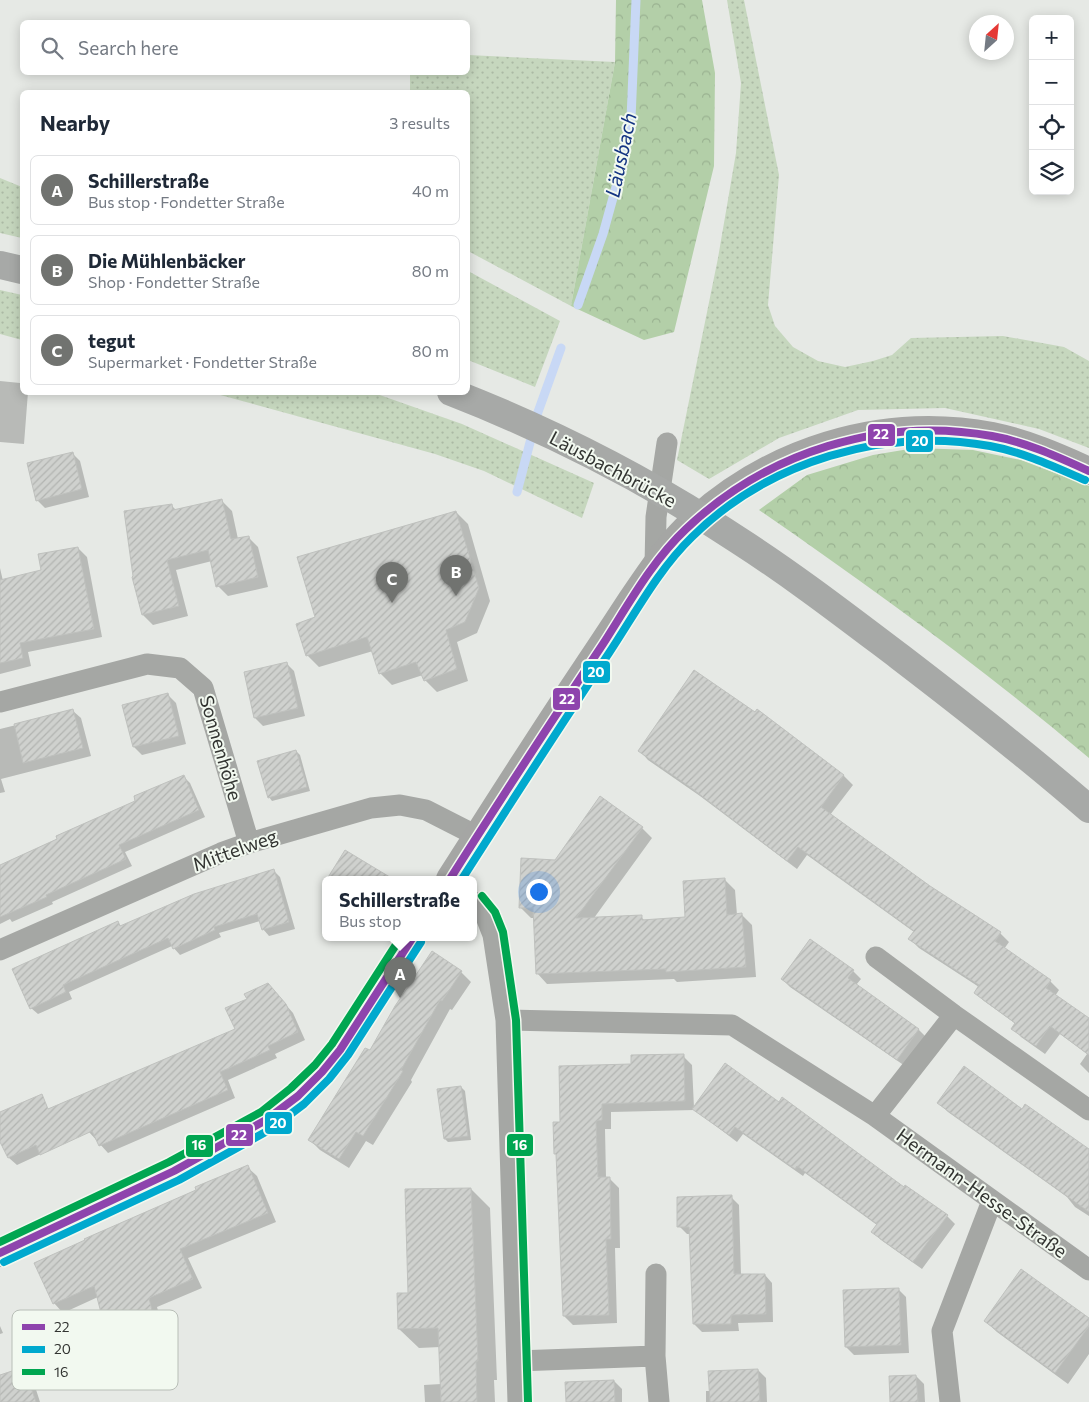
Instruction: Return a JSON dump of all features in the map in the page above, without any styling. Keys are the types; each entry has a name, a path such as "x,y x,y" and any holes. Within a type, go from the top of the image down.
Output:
{"main road":[{"path":"0,265 20,270"},
{"name":"Läusbachbrücke","path":"458,395 570,445 655,490 738,539 817,594 944,691 1089,809"}],"street":[{"path":"452,876 539,739 655,566 686,530 722,498 761,472 805,452 850,438 898,431 945,430 992,436 1039,449 1089,471"},
{"path":"655,566 656,517 667,443"},
{"name":"Sonnenhöhe","path":"0,702 148,664 180,668 203,688 249,843"},
{"name":"Mittelweg","path":"0,950 170,874 249,843 371,808 400,805 426,810 477,836"},
{"path":"477,906 486,917 493,935 506,1020 518,1402"},
{"path":"0,1253 174,1171 266,1120 298,1096 322,1072 340,1050 410,941"},
{"path":"876,957 954,1015 1089,1110"},
{"path":"875,1116 954,1015"},
{"name":"Hermann-Hesse-Straße","path":"506,1020 732,1025 875,1116 1089,1270"},
{"path":"950,1402 942,1331 992,1201"},
{"path":"656,1274 655,1356 659,1402"},
{"path":"517,1361 655,1356"}],"green space":[{"path":"616,0 702,0 715,73 714,166 674,332 644,340 571,306 615,62"},
{"path":"727,0 744,0 779,175 768,305 775,326 793,347 818,361 845,367 892,355 911,338 1003,336 1064,347 1089,361 1089,448 1039,429 945,408 858,410 779,438 709,479 677,460 718,258 736,153 741,83"},
{"path":"470,55 615,62 571,306 470,252 470,90 410,90 410,75 470,75"},
{"path":"0,178 20,186 20,238 0,233"},
{"path":"470,272 560,321 535,387 470,361"},
{"path":"0,290 20,295 20,339 0,334"},
{"path":"220,395 380,395 462,424 594,483 582,518 484,471 435,454"},
{"path":"915,448 973,450 1021,460 1089,486 1089,758 927,630 759,510 807,475 873,455"}],"building":[{"path":"73,452 82,489 36,501 27,463"},
{"path":"222,499 231,539 249,536 258,577 216,587 208,550 167,560 179,606 142,615 132,577 124,511 172,504 173,510"},
{"path":"456,511 479,588 465,622 446,630 457,669 424,681 416,662 379,674 367,637 306,656 296,624 315,617 297,557"},
{"path":"78,547 94,629 20,643 23,658 0,663 0,580 41,570 38,554"},
{"path":"287,662 298,708 254,718 244,672"},
{"path":"694,670 755,712 757,709 844,775 821,807 930,886 1001,932 995,941 1051,980 1046,988 1089,1018 1089,1055 1050,1026 1036,1046 1011,1029 1015,1023 974,993 979,985 908,939 914,931 798,847 787,861 690,787 638,751"},
{"path":"168,693 179,736 133,747 122,705"},
{"path":"73,709 83,748 23,763 14,724"},
{"path":"296,750 307,787 268,798 257,761"},
{"path":"184,775 199,810 119,845 126,859 0,917 0,865 57,839 56,836 135,801 134,796"},
{"path":"600,796 643,827 576,918 642,915 642,920 685,917 683,881 725,878 727,915 742,913 746,967 666,972 666,969 536,974 533,908 519,908 521,858 555,860"},
{"path":"345,850 388,876 329,876"},
{"path":"274,869 289,922 262,930 257,914 214,927 215,930 173,949 168,938 63,985 66,992 30,1009 12,969 118,921 120,926 194,894"},
{"path":"810,939 854,970 848,978 919,1029 897,1060 781,979"},
{"path":"432,951 462,971 442,1001 440,1000 401,1070 403,1071 363,1136 356,1132 339,1159 308,1140 365,1048 370,1050 395,1006"},
{"path":"268,983 286,1004 298,1032 268,1046 270,1050 220,1072 228,1090 99,1146 92,1131 40,1155 36,1145 8,1158 0,1142 0,1112 42,1094 48,1109 235,1029 225,1008 247,999 244,994"},
{"path":"684,1054 685,1101 602,1104 602,1120 596,1121 598,1177 610,1177 611,1239 606,1239 609,1315 563,1316 553,1122 560,1122 559,1066 631,1064 631,1055"},
{"path":"725,1063 779,1102 782,1097 904,1187 905,1185 948,1215 913,1262 871,1232 877,1224 797,1166 795,1169 735,1127 729,1135 692,1109"},
{"path":"964,1066 1022,1109 1025,1104 1089,1149 1089,1212 937,1103"},
{"path":"461,1086 468,1136 444,1139 437,1089"},
{"path":"248,1165 268,1213 180,1249 193,1279 149,1298 152,1310 100,1310 94,1286 53,1304 34,1263 196,1190 195,1187"},
{"path":"471,1188 478,1361 476,1361 477,1402 441,1402 438,1328 398,1329 397,1293 408,1293 405,1189"},
{"path":"732,1195 734,1274 765,1274 766,1314 731,1315 731,1324 693,1324 689,1227 677,1227 677,1197"},
{"path":"1021,1269 1089,1318 1089,1326 1055,1373 984,1321"},
{"path":"899,1288 901,1345 845,1347 843,1290"},
{"path":"758,1369 760,1402 710,1402 708,1371"},
{"path":"12,1371 12,1390 32,1390 36,1402 0,1402 0,1375"},
{"path":"916,1375 918,1402 890,1402 889,1376"},
{"path":"614,1380 615,1402 566,1402 565,1382"}],"waterway":[{"name":"Läusbach","path":"578,305 603,234 624,158 631,119 636,0"},
{"path":"517,492 538,412 561,348"}],"transit line":[{"name":"22","path":"452,876 651,569 686,529 718,502 752,479 789,460 828,446 868,436 909,431 950,431 992,436 1042,451 1089,471"},
{"name":"20","path":"464,876 668,564 692,537 723,510 756,488 792,470 830,456 869,446 909,442 950,441 990,446 1015,452 1085,480"},
{"name":"16","path":"482,896 495,912 503,932 516,1020 528,1402"},
{"name":"16","path":"0,1242 169,1162 261,1112 291,1088 315,1065 332,1044 398,941"},
{"name":"22","path":"0,1253 174,1171 266,1120 298,1096 322,1072 340,1050 410,941"},
{"name":"20","path":"4,1262 179,1180 271,1129 304,1104 329,1079 348,1055 421,942"}],"place":[{"name":"Die Mühlenbäcker","path":"456,596"},
{"name":"tegut","path":"392,603"},
{"name":"Schillerstraße","path":"400,998"}]}
